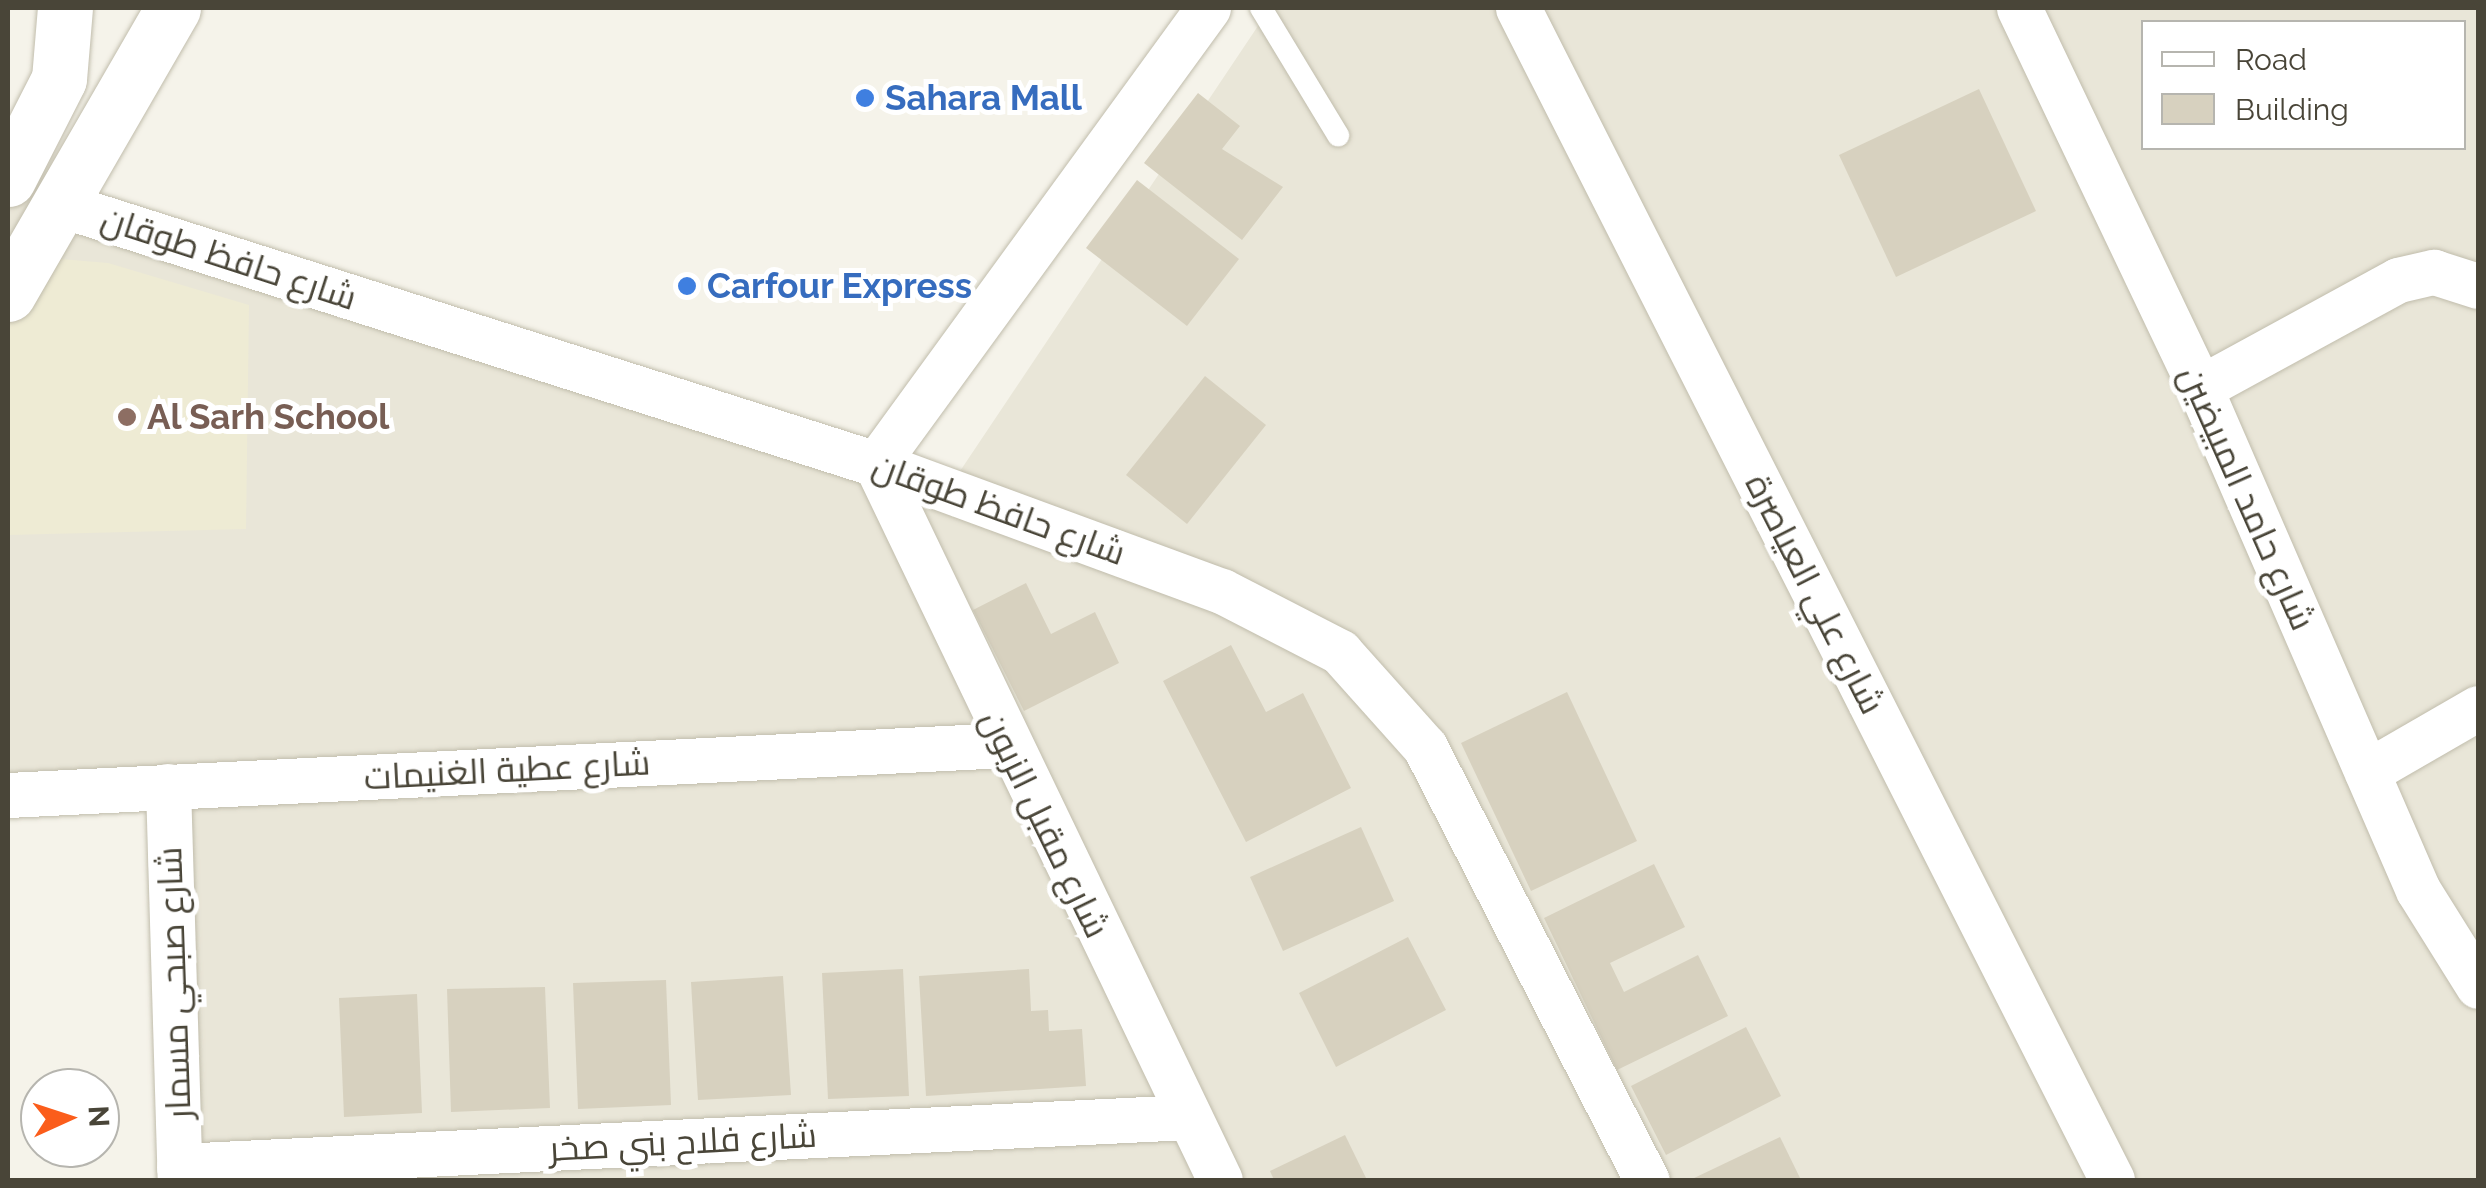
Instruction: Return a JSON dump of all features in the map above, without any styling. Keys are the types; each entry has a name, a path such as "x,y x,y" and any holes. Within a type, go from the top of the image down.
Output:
{"street":[{"path":"8,179 59,78 64,8"},
{"path":"8,294 173,8"},
{"path":"876,464 1208,8"},
{"name":"شارع علي العياصرة","path":"1518,8 2112,1180"},
{"name":"شارع حامد المبيضين","path":"2019,8 2200,388 2418,890 2478,986"},
{"name":"شارع حافظ طوقان","path":"62,205 876,464 1222,591 1340,652 1425,747 1647,1180"},
{"path":"2200,388 2398,280 2434,272 2478,286"},
{"name":"شارع مقبل الزبون","path":"876,464 1006,745 1220,1180"},
{"path":"2366,772 2478,708"},
{"name":"شارع عطية الغنيمات","path":"8,796 1006,745"},
{"name":"شارع صبحي مسمار","path":"168,786 180,1173"},
{"name":"شارع فلاح بني صخر","path":"180,1173 1188,1117"}],"lane":[{"path":"1261,8 1338,135"}],"shaded area":[{"path":"1270,8 2478,8 2478,1180 184,1180 179,782 8,781 8,188 942,498"},
{"name":"Al Sarh School","path":"37,257 108,263 249,305 246,529 8,535 8,303"}],"building":[{"path":"1979,89 2036,211 1896,277 1839,155"},
{"path":"1198,93 1240,126 1222,149 1283,187 1242,240 1144,163"},
{"path":"1137,180 1239,259 1187,326 1086,248"},
{"path":"1205,376 1266,425 1187,524 1126,475"},
{"path":"1026,583 1051,634 1095,612 1119,663 1024,711 973,610"},
{"path":"1231,645 1266,712 1303,693 1351,788 1246,842 1163,681"},
{"path":"1567,692 1637,841 1531,891 1461,743"},
{"path":"1361,827 1394,901 1283,951 1250,877"},
{"path":"1654,864 1685,927 1610,963 1624,992 1698,955 1728,1016 1617,1070 1544,918"},
{"path":"1408,937 1446,1010 1336,1067 1299,993"},
{"path":"903,969 909,1096 828,1099 822,973"},
{"path":"1029,969 1031,1011 1048,1010 1049,1031 1082,1029 1086,1086 926,1096 919,976"},
{"path":"783,976 791,1095 698,1100 691,982"},
{"path":"666,980 671,1105 578,1109 573,983"},
{"path":"545,987 550,1108 451,1112 447,989"},
{"path":"417,994 422,1113 344,1117 339,998"},
{"path":"1746,1027 1781,1096 1666,1155 1631,1086"},
{"path":"1345,1135 1367,1180 1274,1180 1270,1171"},
{"path":"1780,1137 1801,1180 1690,1180"}],"place":[{"name":"Sahara Mall","path":"865,98"},
{"name":"Carfour Express","path":"687,286"},
{"name":"Al Sarh School","path":"127,417"}]}
